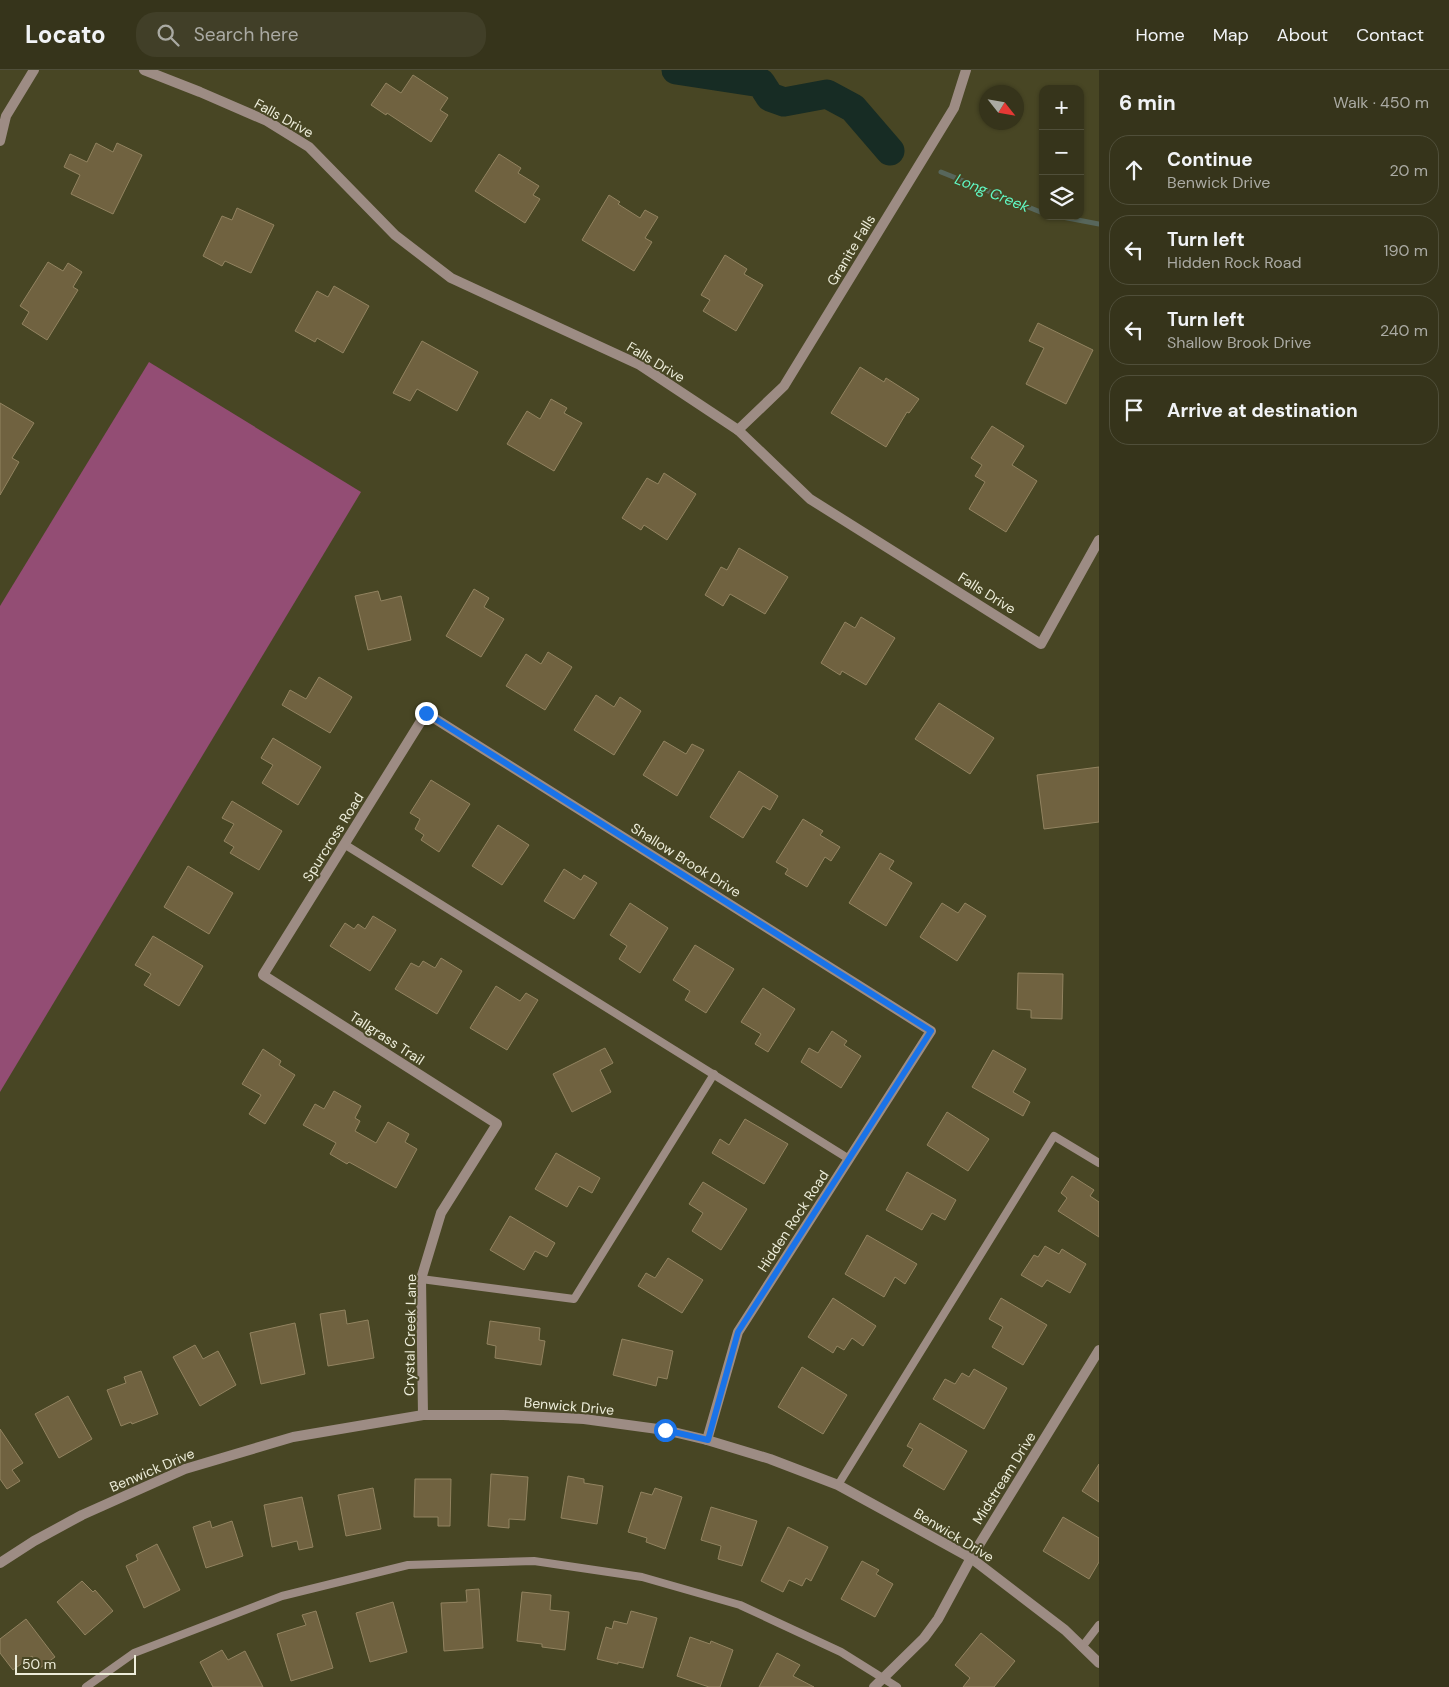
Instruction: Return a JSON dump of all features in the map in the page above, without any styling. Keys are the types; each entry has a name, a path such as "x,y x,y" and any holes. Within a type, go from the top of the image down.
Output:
{"street":[{"path":"0,140 6,116 34,70"},
{"name":"Falls Drive","path":"144,70 267,121 309,146 395,235 451,278 640,365 738,430 810,499 1041,644 1099,540"},
{"name":"Granite Falls","path":"738,430 784,386 954,108 966,70"},
{"name":"Spurcross Road","path":"263,975 426,713"},
{"name":"Shallow Brook Drive","path":"426,713 931,1031"},
{"name":"Tallgrass Trail","path":"263,975 497,1124"},
{"name":"Hidden Rock Road","path":"708,1440 738,1332 931,1031"},
{"name":"Crystal Creek Lane","path":"423,1415 421,1279 441,1213 497,1124"},
{"name":"Midstream Drive","path":"874,1687 929,1632 938,1619 971,1558 1099,1350"},
{"name":"Benwick Drive","path":"0,1563 34,1541 82,1515 185,1469 293,1437 423,1415 503,1415 584,1419 665,1430 708,1440 770,1459 838,1485 971,1558 1065,1630 1099,1663"}],"lane":[{"path":"344,844 849,1158"},
{"path":"421,1279 574,1299 714,1074"},
{"path":"838,1485 1054,1136 1099,1163"},
{"path":"86,1687 134,1653 282,1596 408,1565 534,1561 642,1577 740,1605 841,1652 898,1687"},
{"path":"1082,1647 1099,1625"}],"shaded area":[{"path":"149,362 361,492 0,1092 0,606"}],"building":[{"path":"413,75 448,98 440,110 448,115 431,142 387,113 386,115 371,105 386,83 401,93"},
{"path":"96,143 113,152 117,143 142,155 113,214 71,194 80,175 64,167 70,154 87,162"},
{"path":"499,154 521,168 518,173 539,186 533,195 540,199 525,223 475,191"},
{"path":"609,195 620,202 618,204 640,218 645,210 658,217 645,238 652,242 634,271 582,240"},
{"path":"237,208 274,225 251,273 225,261 222,266 203,256 222,216 232,220"},
{"path":"725,255 747,269 744,274 763,285 736,331 703,311 710,300 701,295"},
{"path":"48,262 63,271 68,263 82,272 73,287 78,290 47,340 22,324 29,312 20,306"},
{"path":"334,286 369,306 343,353 317,338 315,342 295,331 317,291 328,297"},
{"path":"1038,323 1093,350 1066,404 1026,384 1044,348 1029,341"},
{"path":"422,341 478,372 457,411 417,389 410,401 393,393"},
{"path":"860,367 884,382 886,378 919,399 909,413 907,412 886,447 831,413"},
{"path":"551,399 567,408 564,413 582,423 554,471 507,444 527,411 540,419"},
{"path":"0,403 34,423 12,458 19,462 0,495"},
{"path":"992,426 1024,446 1012,465 1037,481 1006,532 969,509 985,482 975,476 982,465 971,458"},
{"path":"664,473 696,494 667,540 644,525 641,530 622,518 647,478 658,484"},
{"path":"739,548 788,577 765,614 730,594 723,606 705,595 721,567 727,570"},
{"path":"474,589 489,598 484,607 504,619 481,657 446,636"},
{"path":"378,591 381,601 401,596 411,640 368,650 355,596"},
{"path":"861,617 895,638 866,685 842,671 840,675 821,663 845,622 855,628"},
{"path":"548,652 572,667 545,710 506,686 526,654 541,664"},
{"path":"319,677 352,697 330,733 282,705 290,690 306,699"},
{"path":"596,695 614,707 620,697 641,711 614,755 574,730"},
{"path":"939,703 994,738 970,774 915,739"},
{"path":"273,738 321,767 298,805 262,783 273,765 261,758"},
{"path":"664,741 686,754 692,744 704,750 677,796 643,775"},
{"path":"1099,767 1099,822 1044,829 1037,775"},
{"path":"739,771 778,796 770,810 763,806 743,838 710,817"},
{"path":"431,780 470,804 439,852 421,840 424,835 415,829 420,819 410,813"},
{"path":"232,801 282,831 259,870 230,853 234,847 224,841 234,824 222,818"},
{"path":"803,819 823,831 820,835 840,847 831,861 825,857 807,887 785,874 788,869 776,862"},
{"path":"498,825 529,845 502,885 472,866"},
{"path":"880,853 894,861 889,869 912,883 886,926 849,903"},
{"path":"188,866 233,893 209,934 164,907"},
{"path":"564,869 581,880 584,875 597,883 574,919 544,901"},
{"path":"630,903 668,928 640,973 619,959 627,946 610,935"},
{"path":"942,903 958,913 965,903 986,916 957,961 920,937"},
{"path":"373,916 396,930 370,971 330,946 345,923 354,929 358,924 365,929"},
{"path":"153,936 203,966 179,1006 144,985 151,974 135,965"},
{"path":"695,945 734,969 706,1013 685,1000 690,991 673,980"},
{"path":"441,958 462,971 437,1014 395,989 411,963 419,967 423,961 435,968"},
{"path":"1018,973 1063,974 1062,1019 1031,1018 1031,1010 1017,1009"},
{"path":"496,986 520,1001 526,993 538,1000 507,1050 470,1028"},
{"path":"763,988 795,1009 768,1052 755,1044 761,1034 741,1022"},
{"path":"832,1031 847,1041 844,1045 861,1056 841,1088 801,1062 809,1048 818,1053"},
{"path":"605,1048 613,1063 600,1070 611,1092 572,1112 553,1074"},
{"path":"263,1049 281,1061 279,1065 295,1075 265,1124 249,1114 261,1095 242,1084"},
{"path":"993,1050 1026,1069 1013,1092 1030,1102 1023,1116 972,1087"},
{"path":"334,1091 361,1106 355,1118 360,1121 355,1131 376,1143 388,1122 409,1134 405,1142 417,1149 396,1188 349,1162 347,1164 330,1154 336,1143 303,1125 315,1104 324,1109"},
{"path":"947,1112 989,1139 968,1171 927,1145"},
{"path":"745,1119 788,1144 764,1184 712,1153 720,1139 729,1145"},
{"path":"556,1153 600,1178 592,1193 579,1186 567,1207 535,1189"},
{"path":"907,1172 956,1200 945,1220 932,1213 922,1230 886,1210"},
{"path":"1072,1176 1094,1190 1090,1196 1099,1202 1099,1237 1058,1211 1067,1198 1061,1193"},
{"path":"703,1182 747,1209 721,1250 692,1231 703,1213 689,1204"},
{"path":"510,1216 555,1243 547,1257 535,1251 524,1270 490,1250"},
{"path":"867,1235 917,1264 905,1284 895,1277 884,1297 845,1274"},
{"path":"1045,1246 1059,1254 1062,1249 1086,1264 1070,1293 1047,1280 1042,1287 1021,1275 1034,1255 1038,1257"},
{"path":"668,1258 703,1280 682,1313 638,1286 646,1273 655,1278"},
{"path":"833,1298 876,1326 863,1346 852,1338 844,1350 837,1346 833,1353 808,1337"},
{"path":"1001,1298 1047,1325 1023,1365 992,1347 1003,1327 989,1319"},
{"path":"345,1310 347,1324 368,1320 374,1358 328,1366 320,1314"},
{"path":"490,1321 540,1328 539,1340 545,1341 541,1365 495,1358 496,1346 487,1344"},
{"path":"295,1323 305,1374 261,1384 250,1333"},
{"path":"622,1339 673,1351 667,1379 658,1377 656,1386 613,1375"},
{"path":"195,1345 203,1359 218,1351 236,1385 200,1406 173,1357"},
{"path":"802,1367 847,1395 823,1434 778,1407"},
{"path":"974,1369 1007,1388 984,1429 933,1399 945,1379 955,1384 962,1373 969,1377"},
{"path":"141,1371 158,1414 121,1426 107,1390 126,1383 124,1377"},
{"path":"68,1396 92,1439 59,1458 35,1414"},
{"path":"920,1423 967,1451 944,1490 903,1466 913,1449 907,1446"},
{"path":"0,1429 23,1463 12,1470 20,1481 7,1489 0,1479"},
{"path":"1099,1464 1099,1502 1082,1491"},
{"path":"491,1474 528,1477 525,1520 509,1519 509,1528 488,1526"},
{"path":"568,1476 584,1479 584,1483 603,1486 597,1524 561,1518"},
{"path":"415,1479 451,1479 450,1526 438,1526 438,1517 414,1517"},
{"path":"373,1488 381,1529 346,1536 338,1495"},
{"path":"655,1488 682,1497 665,1549 646,1542 647,1538 628,1532 641,1492 652,1495"},
{"path":"302,1497 313,1547 299,1550 297,1541 272,1547 264,1505"},
{"path":"711,1507 757,1521 742,1566 718,1559 721,1546 701,1540"},
{"path":"1063,1517 1099,1538 1099,1562 1089,1579 1043,1551"},
{"path":"210,1521 212,1528 232,1521 243,1556 206,1568 193,1527"},
{"path":"788,1527 828,1547 811,1581 806,1578 802,1586 789,1580 783,1592 761,1581"},
{"path":"157,1544 180,1590 144,1608 126,1566 138,1560 136,1555"},
{"path":"862,1561 879,1570 876,1574 893,1584 875,1617 841,1599"},
{"path":"82,1581 93,1592 95,1590 113,1611 85,1635 57,1602"},
{"path":"479,1589 483,1648 444,1651 441,1603 467,1602 466,1590"},
{"path":"522,1592 551,1595 550,1610 569,1612 565,1650 542,1647 542,1644 517,1641"},
{"path":"393,1602 407,1652 370,1662 356,1613"},
{"path":"316,1611 333,1668 291,1681 277,1634 306,1625 302,1615"},
{"path":"631,1611 657,1618 643,1668 597,1659 606,1627 612,1629 614,1621 627,1624"},
{"path":"26,1619 55,1657 40,1668 32,1656 13,1670 0,1653 0,1639"},
{"path":"981,1633 1015,1661 994,1687 963,1687 970,1678 955,1665"},
{"path":"690,1637 710,1644 711,1641 733,1650 720,1687 709,1687 677,1676"},
{"path":"222,1650 228,1660 245,1651 263,1687 213,1687 200,1662"},
{"path":"777,1653 800,1665 793,1676 814,1687 759,1687"}],"waterway":[{"name":"Long Creek","path":"676,70 761,83 770,97 784,102 827,94 853,108 890,151"},
{"name":"Long Creek","path":"941,172 1039,211"},
{"name":"Long Creek","path":"1078,220 1099,224"}],"route":[{"path":"426,713 931,1031 738,1332 708,1440 665,1430"}]}
